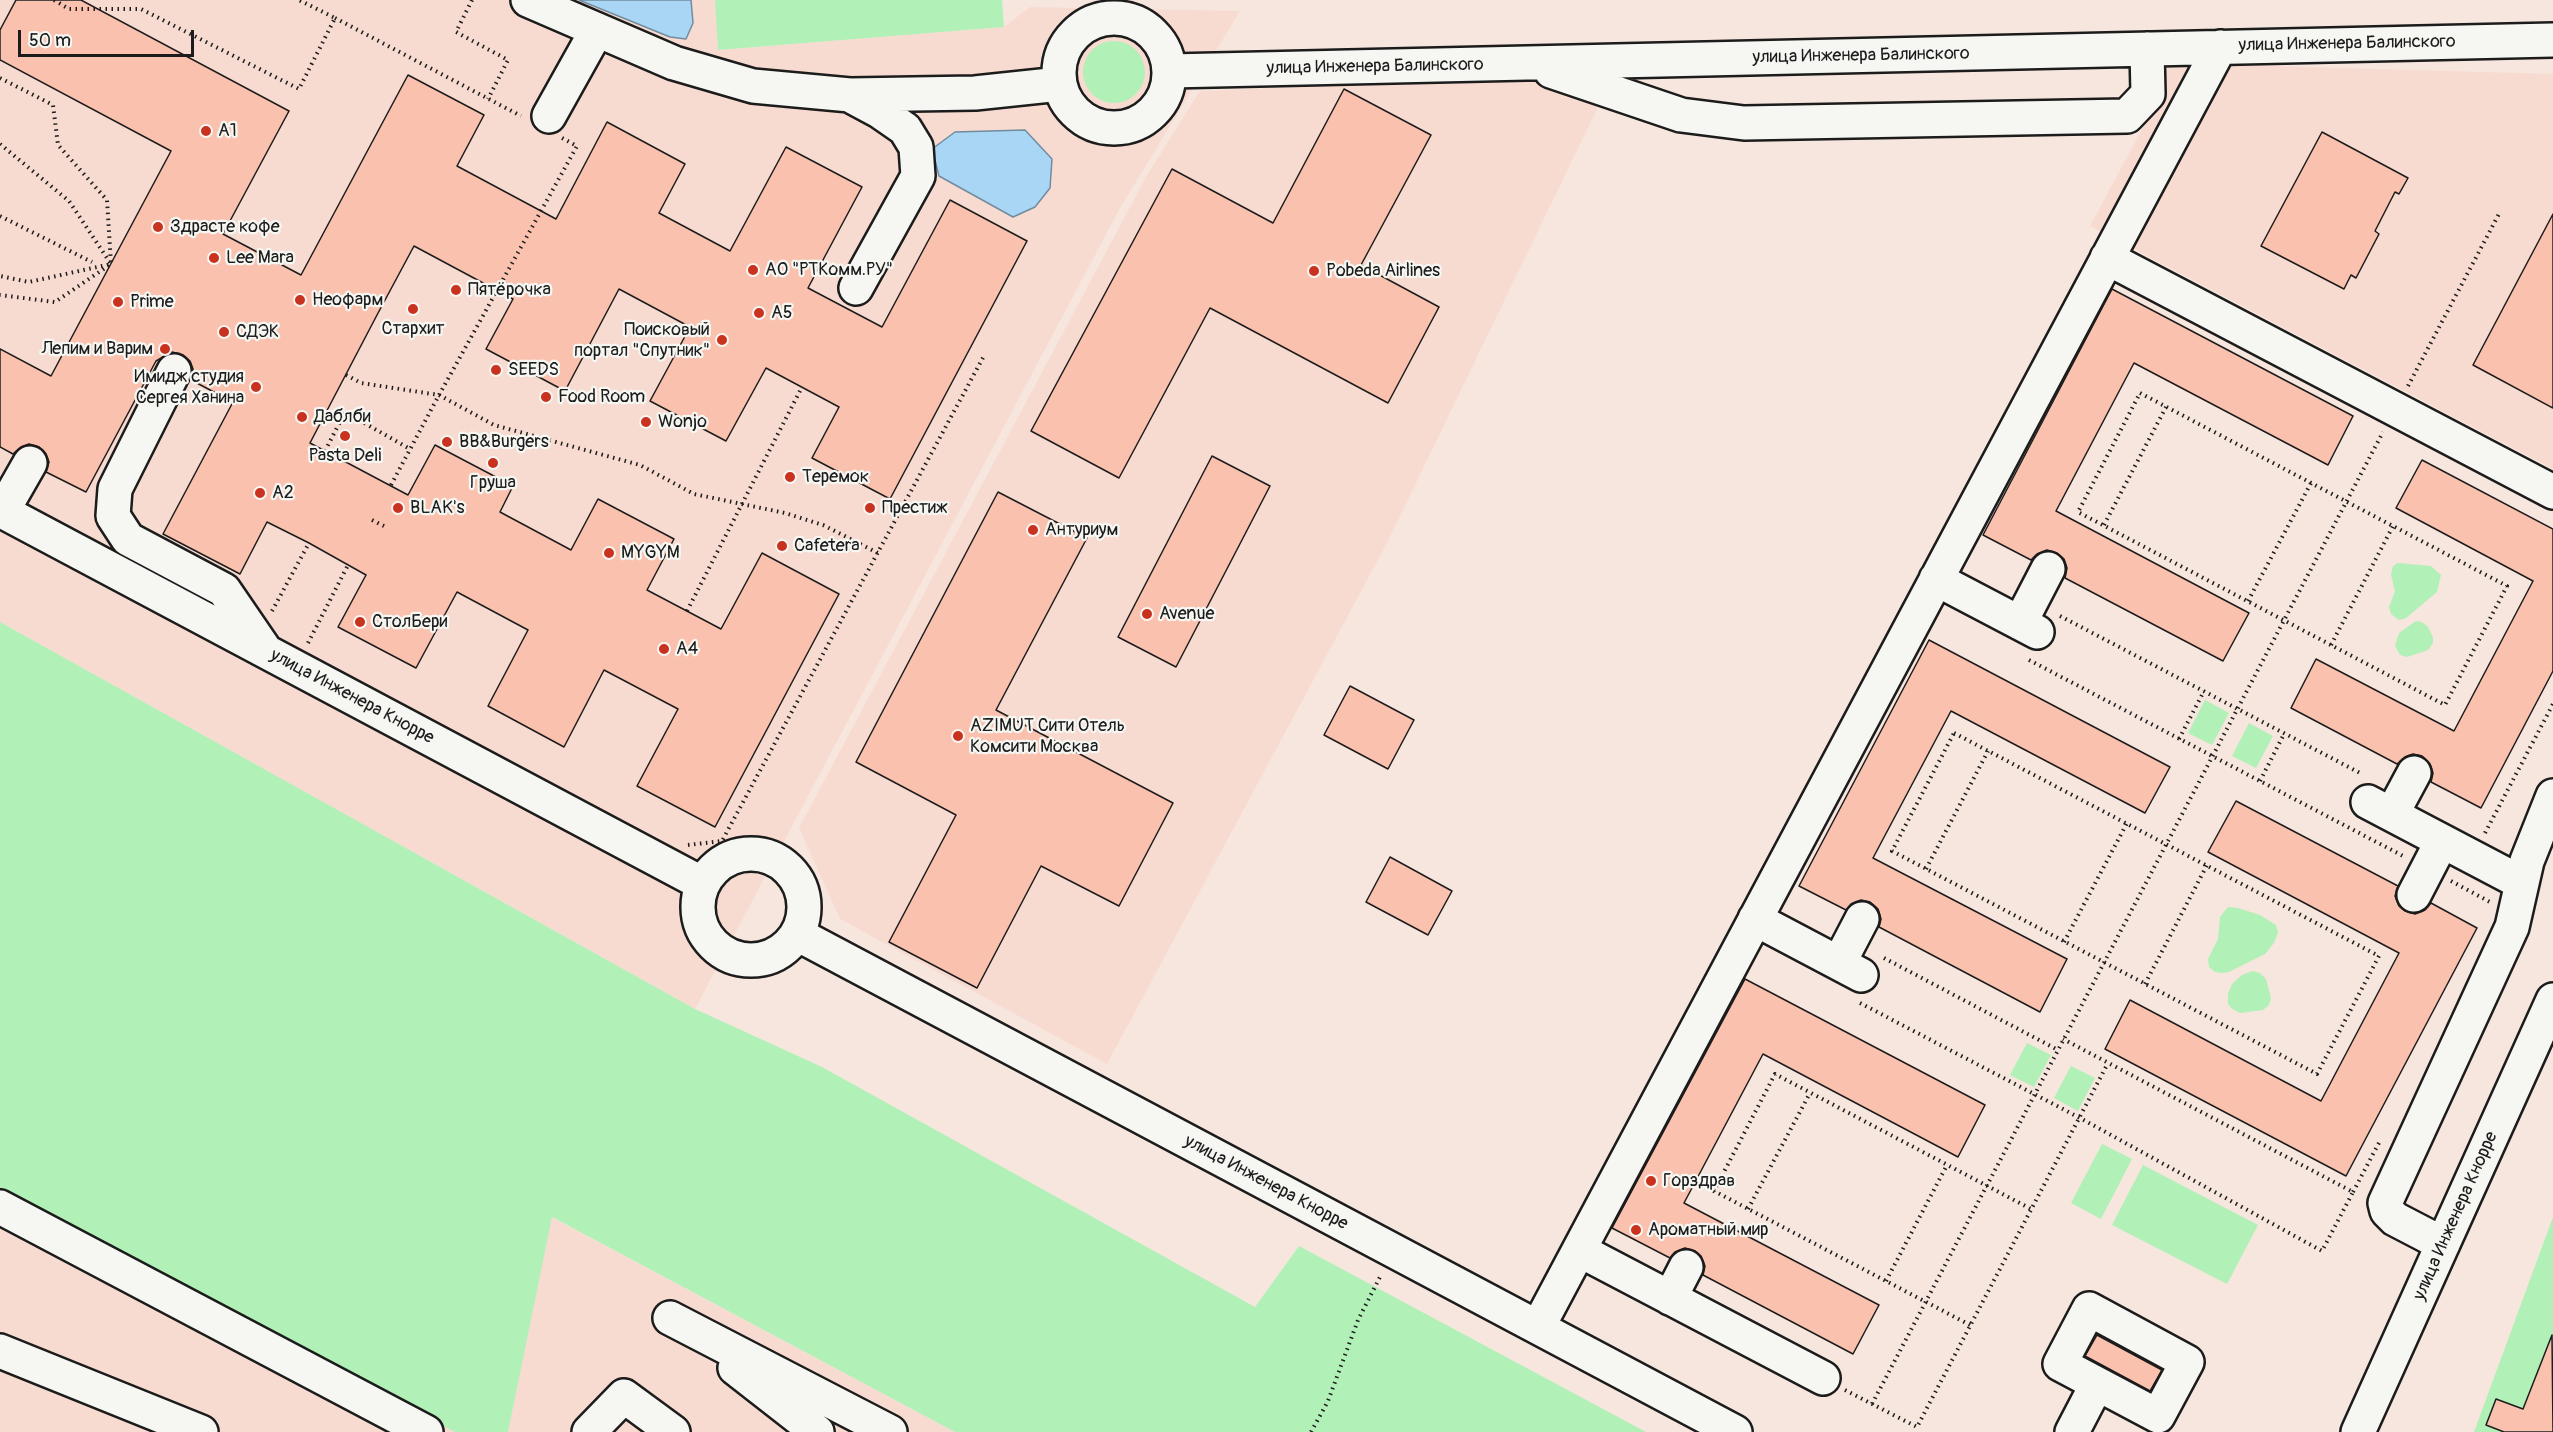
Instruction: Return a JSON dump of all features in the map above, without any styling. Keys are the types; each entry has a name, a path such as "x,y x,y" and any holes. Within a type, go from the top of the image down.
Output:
{"street":[{"path":"528,0 674,63 753,86 850,95 975,93 1060,84"},
{"path":"1113,17 1141,24 1156,36 1166,53 1170,71 1163,99 1151,114 1135,124 1116,128 1097,125 1080,116 1067,102 1060,84 1059,65 1065,46 1071,38 1094,21 1113,17"},
{"path":"544,124 597,30"},
{"name":"улица Инженера Балинского","path":"1170,71 2553,40"},
{"path":"1538,1327 2220,47"},
{"path":"1530,63 1681,115 1743,123 2116,117 2127,116 2148,94 2147,49"},
{"path":"850,95 879,111 904,129 916,147 918,176 856,288"},
{"path":"2107,258 2553,492"},
{"path":"174,371 115,489 113,516 128,539 224,590 265,650"},
{"path":"1,511 30,463"},
{"name":"улица Инженера Кнорре","path":"1,511 703,884"},
{"path":"1936,579 2028,628 2048,569"},
{"path":"2394,796 2428,868 2522,883"},
{"path":"2443,1244 2395,1219 2387,1211 2385,1203 2512,927 2527,861 2553,796"},
{"path":"747,855 765,856 782,864 795,877 802,894 804,912 797,934 776,954 760,960 744,960 728,955 714,946 704,933 699,917 698,900 703,884 714,869 729,859 747,855"},
{"path":"1755,919 1852,959"},
{"name":"улица Инженера Кнорре","path":"797,934 1736,1432"},
{"name":"улица Инженера Кнорре","path":"2358,1432 2553,1000"},
{"path":"0,1207 426,1432"},
{"path":"1579,1250 1823,1378"},
{"path":"1670,1298 1686,1267"},
{"path":"817,1432 670,1318 890,1432"},
{"path":"0,1351 201,1432"},
{"path":"2072,1432 2097,1384"},
{"path":"589,1432 624,1396 674,1432"}],"path":[{"path":"54,0 69,9 141,9 299,89 335,18"},
{"path":"299,0 488,99 544,124 577,146 391,485"},
{"path":"472,0 456,32 508,60 488,99"},
{"path":"0,78 53,105 58,145 107,200 111,264"},
{"path":"0,144 69,201 111,264"},
{"path":"1872,1404 2500,212"},
{"path":"0,216 92,262"},
{"path":"0,276 29,282 111,264"},
{"path":"0,296 55,302 111,264"},
{"path":"678,844 722,841 985,354"},
{"path":"346,375 361,383 439,395 494,425 630,462 694,494 785,513 822,525 878,553"},
{"path":"687,611 744,505 802,387"},
{"path":"2140,393 2166,406 2507,586 2445,705 2078,512 2140,393"},
{"path":"2104,526 2166,406"},
{"path":"325,451 345,412 410,449"},
{"path":"2248,601 2311,483"},
{"path":"372,520 384,526"},
{"path":"2331,645 2393,526"},
{"path":"271,614 309,543"},
{"path":"306,646 348,564"},
{"path":"2028,628 2204,691 2394,796"},
{"path":"2028,628 2179,739 2514,915"},
{"path":"2179,739 2204,691"},
{"path":"2482,838 2553,704"},
{"path":"1954,733 1988,751 2379,956 2317,1074 1892,851 1954,733"},
{"path":"2260,781 2284,734"},
{"path":"1926,869 1988,751"},
{"path":"2064,942 2127,823"},
{"path":"2145,984 2207,865"},
{"path":"1852,959 2035,1094 2322,1251 2353,1192 2063,1040"},
{"path":"1852,959 2058,1050"},
{"path":"1823,1378 1917,1427 2108,1063"},
{"path":"1970,1326 1714,1191 1769,1085 1775,1074 2031,1209"},
{"path":"1748,1209 1810,1093"},
{"path":"1886,1281 1947,1165"},
{"path":"1311,1432 1328,1401 1358,1320 1393,1250"}],"shaded area":[{"path":"0,0 715,0 719,50 1004,27 1030,7 1240,11 1120,208 695,1009 0,622"},
{"path":"2169,63 2553,74 2553,469 2090,226 2156,103"},
{"path":"1533,77 1598,107 1387,543 1107,1064 840,919 799,828 1146,177 1200,91"},
{"path":"0,1193 455,1432 0,1432"},
{"path":"551,1217 955,1432 508,1432"}],"green space":[{"path":"715,0 1002,0 1004,27 718,50"},
{"path":"1114,41 1136,50 1145,72 1136,94 1114,103 1092,94 1083,72 1092,50"},
{"path":"2398,563 2431,566 2441,575 2437,592 2406,618 2399,620 2391,614 2389,607 2395,591 2391,575 2393,566"},
{"path":"2416,621 2428,627 2433,643 2428,650 2407,657 2400,655 2395,646 2399,633"},
{"path":"0,622 695,1009 822,1067 1255,1307 1299,1246 1646,1432 955,1432 552,1217 508,1432 455,1432 0,1193"},
{"path":"2205,700 2229,713 2212,745 2188,733"},
{"path":"2249,723 2273,736 2256,768 2232,756"},
{"path":"2228,907 2260,915 2276,925 2278,932 2274,943 2265,954 2229,972 2221,973 2209,967 2208,959 2218,939 2220,917"},
{"path":"2252,971 2260,973 2266,979 2271,998 2269,1005 2263,1010 2240,1013 2228,1004 2228,994 2232,984 2242,975"},
{"path":"2027,1043 2051,1055 2034,1087 2010,1075"},
{"path":"2071,1066 2095,1078 2078,1111 2054,1098"},
{"path":"2102,1144 2132,1159 2101,1219 2071,1203"},
{"path":"2143,1165 2258,1225 2227,1284 2112,1225"},
{"path":"2553,1217 2553,1432 2474,1432"}],"water":[{"path":"579,0 691,0 693,23 686,39 670,37"},
{"path":"1025,130 1052,159 1050,188 1035,207 1013,217 939,176 932,149 955,132"}],"building":[{"path":"16,0 81,0 289,111 223,234 301,275 408,75 484,115 457,166 556,219 607,122 685,164 659,213 730,251 786,147 862,187 808,288 882,327 950,200 1027,241 890,499 812,458 839,407 766,368 726,441 650,401 690,327 619,289 565,391 486,349 513,299 414,246 377,315 310,443 408,495 435,445 513,486 500,512 571,550 598,499 674,539 647,590 721,629 762,553 839,594 715,827 637,786 678,709 604,670 564,747 488,706 528,630 457,592 416,668 338,627 366,575 309,543 267,522 240,574 163,534 233,402 191,380 193,369 190,361 183,355 172,352 156,361 86,492 46,472 49,462 46,454 39,447 29,444 13,454 0,447 0,349 51,376 171,151 0,60 0,30"},
{"path":"1344,89 1431,135 1361,265 1439,307 1388,403 1210,308 1119,478 1031,431 1172,169 1273,223"},
{"path":"2322,132 2408,178 2399,194 2395,192 2375,231 2379,234 2356,278 2351,275 2344,289 2261,246"},
{"path":"2553,214 2553,408 2473,365"},
{"path":"2112,289 2353,416 2328,465 2134,363 2056,511 2249,613 2223,661 2065,578 2067,568 2064,559 2057,553 2047,550 2037,554 2031,560 1983,535"},
{"path":"1212,456 1270,486 1176,667 1118,637"},
{"path":"2422,460 2553,529 2553,671 2481,808 2431,782 2433,773 2430,764 2422,756 2413,754 2397,764 2291,708 2316,659 2454,731 2533,581 2396,508"},
{"name":"AZIMUT Сити Отель Комсити Москва","path":"998,492 1087,538 996,710 1173,803 1119,906 1041,866 977,988 889,942 956,815 856,762"},
{"path":"1929,640 2170,767 2145,813 1951,711 1873,858 2067,959 2040,1012 1879,927 1881,919 1878,909 1870,902 1861,900 1851,904 1846,910 1799,886"},
{"path":"1350,686 1414,720 1388,769 1324,735"},
{"path":"2236,801 2398,886 2395,896 2399,906 2405,911 2415,914 2425,910 2431,903 2477,928 2346,1176 2105,1049 2130,1000 2321,1101 2399,953 2208,852"},
{"path":"1390,857 1452,891 1428,935 1366,902"},
{"path":"1745,979 1985,1105 1958,1157 1763,1054 1684,1203 1879,1305 1853,1354 1703,1275 1705,1266 1701,1256 1695,1251 1685,1248 1675,1252 1670,1258 1612,1228"},
{"path":"2097,1335 2162,1370 2150,1391 2085,1356"},
{"path":"2552,1335 2553,1432 2504,1432 2486,1425 2496,1399 2523,1409"}],"place":[{"name":"А1","path":"206,131"},
{"name":"Здрасте кофе","path":"158,227"},
{"name":"Lee Mara","path":"214,258"},
{"name":"АО \"РТКомм.РУ\"","path":"753,270"},
{"name":"Pobeda Airlines","path":"1314,271"},
{"name":"Пятёрочка","path":"456,290"},
{"name":"Неофарм","path":"300,300"},
{"name":"Prime","path":"118,302"},
{"name":"Стархит","path":"413,309"},
{"name":"А5","path":"759,313"},
{"name":"СДЭК","path":"224,332"},
{"name":"Поисковый портал \"Спутник\"","path":"722,340"},
{"name":"Лепим и Варим","path":"165,349"},
{"name":"SEEDS","path":"496,370"},
{"name":"Имидж студия Сергея Ханина","path":"256,387"},
{"name":"Food Room","path":"546,397"},
{"name":"Даблби","path":"302,417"},
{"name":"Wonjo","path":"646,422"},
{"name":"Pasta Deli","path":"345,436"},
{"name":"BB&Burgers","path":"447,442"},
{"name":"Груша","path":"493,463"},
{"name":"Теремок","path":"790,477"},
{"name":"А2","path":"260,493"},
{"name":"BLAK's","path":"398,508"},
{"name":"Престиж","path":"870,508"},
{"name":"Антуриум","path":"1033,530"},
{"name":"Cafetera","path":"782,546"},
{"name":"MYGYM","path":"609,553"},
{"name":"Avenue","path":"1147,614"},
{"name":"СтолБери","path":"360,622"},
{"name":"А4","path":"664,649"},
{"name":"AZIMUT Сити Отель Комсити Москва","path":"958,736"},
{"name":"Горздрав","path":"1651,1181"},
{"name":"Ароматный мир","path":"1636,1230"}]}
